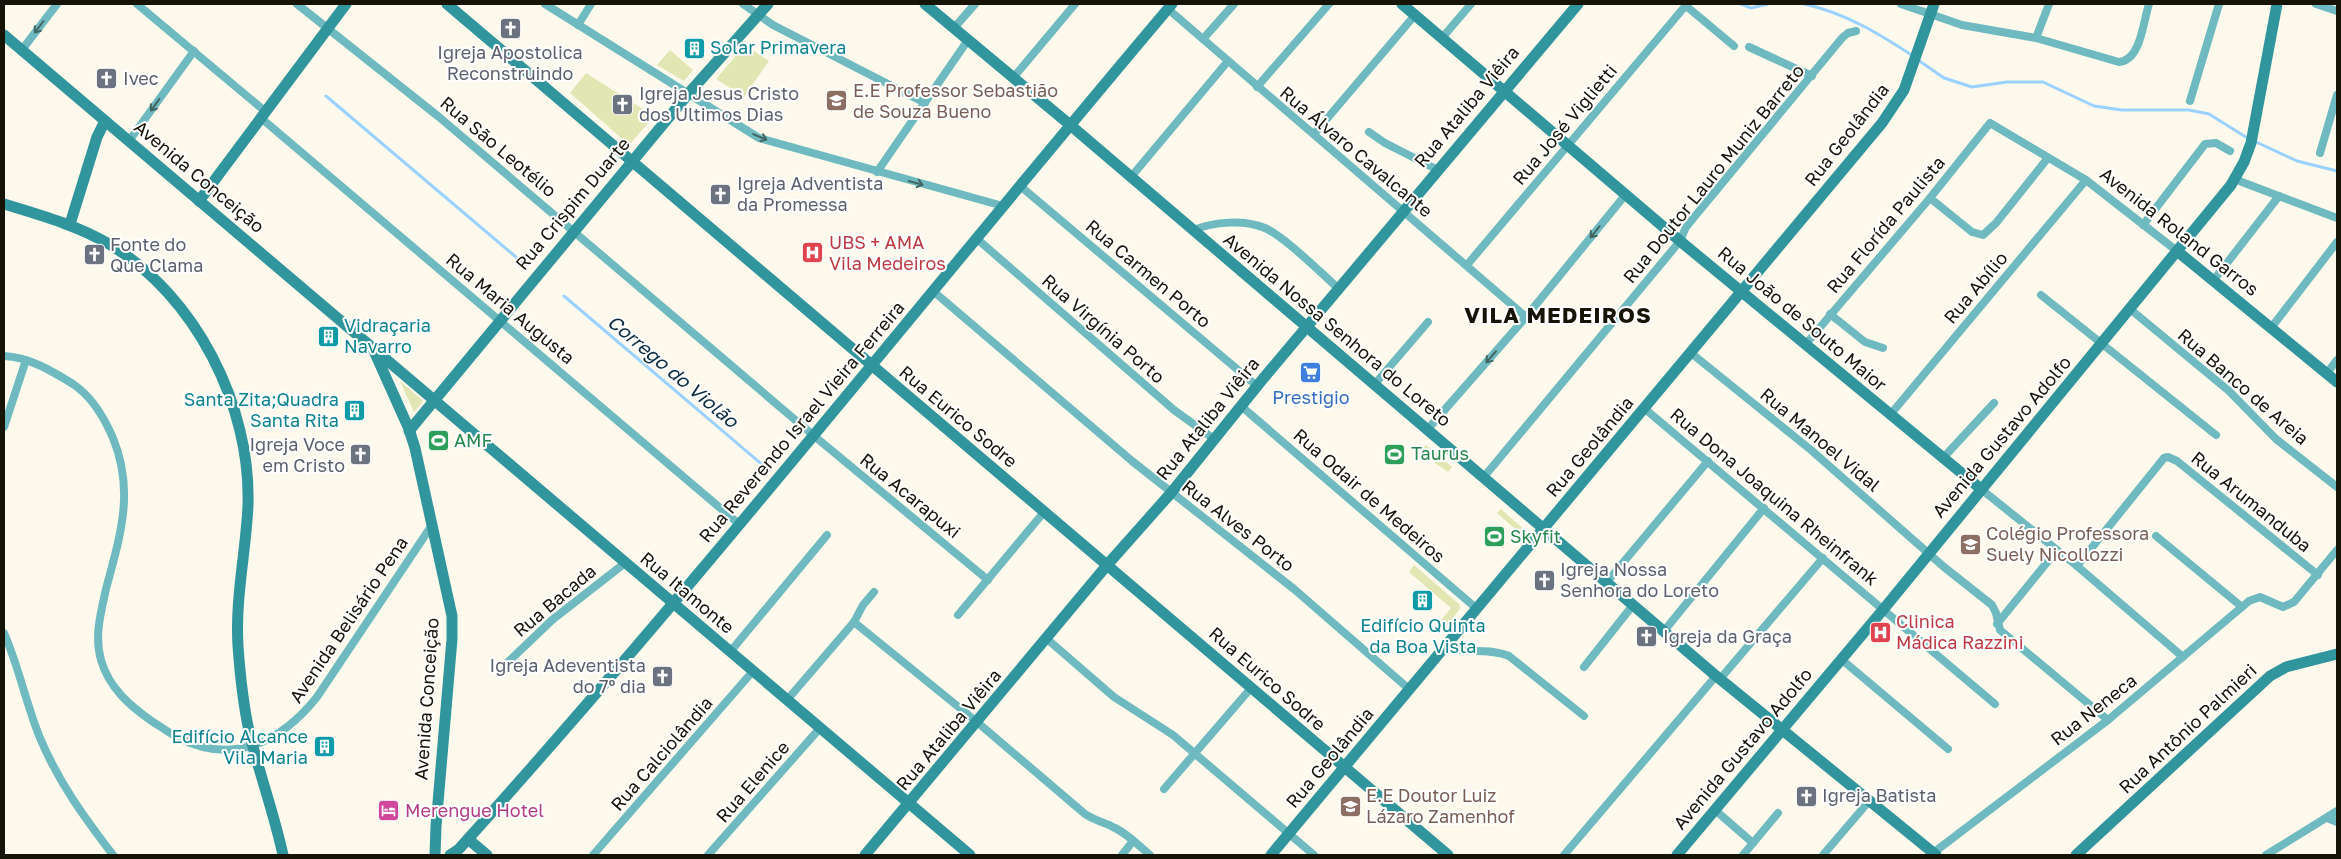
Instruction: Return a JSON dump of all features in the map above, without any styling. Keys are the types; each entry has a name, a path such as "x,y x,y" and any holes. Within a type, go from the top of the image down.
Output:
{"street":[{"path":"21,51 57,4"},
{"name":"Rua Maria Augusta","path":"137,4 194,51 263,115 500,320 739,524"},
{"name":"Rua São Leotélio","path":"297,4 439,117 813,435"},
{"path":"199,200 346,4"},
{"name":"Rua Eurico Sodre","path":"448,4 736,248 872,367 1108,564 1344,768 1448,855"},
{"path":"545,4 760,138 1002,206"},
{"path":"578,25 591,4"},
{"path":"743,4 772,25 925,103"},
{"name":"Rua Crispim Duarte","path":"409,430 689,93 768,4"},
{"name":"Avenida Nossa Senhora do Loreto","path":"925,4 1069,124 1633,606 1935,854"},
{"path":"954,28 975,4"},
{"path":"1013,78 1075,4"},
{"path":"1203,39 1234,4"},
{"path":"1257,87 1329,4"},
{"name":"Rua João de Souto Maior","path":"1402,4 1680,241 1890,416 2077,566 2183,657"},
{"path":"1442,38 1472,4"},
{"name":"Rua Ataliba Viêira","path":"865,855 909,805 1108,564 1171,493 1257,386 1578,4"},
{"path":"1901,4 1932,9 1962,26 2036,38 2112,61 2124,61 2135,53 2149,4"},
{"path":"2036,38 2049,4"},
{"path":"2190,101 2219,4"},
{"name":"Avenida Gustavo Adolfo","path":"1677,855 1882,611 2177,252 2234,179 2246,158 2255,126 2277,4"},
{"path":"2316,4 2337,11"},
{"path":"1686,5 1734,46"},
{"name":"Rua José Viglietti","path":"1466,265 1686,5"},
{"name":"Rua Álvaro Cavalcante","path":"1170,6 1203,39 1257,87 1526,316"},
{"name":"Rua Reverendo Israel Vieira Ferreira","path":"450,855 468,839 739,524 872,367 1069,124 1170,6"},
{"name":"Rua Geolândia","path":"1271,855 1882,123 1904,90 1932,9"},
{"path":"1314,134 1415,15"},
{"name":"Rua Doutor Lauro Muniz Barreto","path":"1483,478 1680,241 1686,227 1842,38 1848,32 1856,31"},
{"name":"Avenida Conceição","path":"4,35 383,356 408,413 409,430 452,616 452,639 435,855"},
{"path":"878,172 968,40"},
{"path":"1750,47 1812,76"},
{"path":"129,141 194,51"},
{"path":"1131,177 1228,61"},
{"path":"2320,153 2337,95"},
{"path":"70,224 97,136 105,121"},
{"name":"Avenida Roland Garros","path":"1990,123 2047,159 2086,180 2337,382"},
{"name":"Rua Florída Paulista","path":"1805,345 1930,198 1990,123"},
{"path":"1369,132 1385,143 1438,170"},
{"path":"2143,225 2205,144 2216,143 2230,151"},
{"path":"1930,198 1972,232 1983,235 1996,223 2047,159"},
{"path":"2234,179 2337,218"},
{"name":"Rua Abílio","path":"1890,416 2086,180"},
{"name":"Rua Carmen Porto","path":"1019,185 1257,386"},
{"path":"1428,430 1526,316 1626,194"},
{"path":"2213,281 2279,196"},
{"path":"4,204 70,224 111,245 150,274 167,293 213,358 236,411 246,468 248,505 238,609 238,633 245,708 253,746 283,855"},
{"path":"1193,230 1228,223 1265,228 1339,289"},
{"name":"Rua Virgínia Porto","path":"976,238 1174,410 1214,439"},
{"path":"2271,328 2337,242"},
{"name":"Rua Alves Porto","path":"933,291 1171,493 1294,589 1409,689"},
{"path":"2042,295 2216,436"},
{"name":"Rua Banco de Areia","path":"2130,309 2229,391 2276,438 2337,487"},
{"path":"1830,314 1865,342 1883,348"},
{"path":"1374,385 1428,322"},
{"name":"Avenida Conceição","path":"371,346 409,430"},
{"name":"Rua Manoel Vidal","path":"1691,352 1810,450 1992,605 1996,613 1997,624"},
{"name":"Avenida Belisário Pena","path":"4,356 26,360 56,373 80,389 91,400 110,430 123,469 125,496 124,517 99,618 98,644 101,660 110,682 119,694 138,712 179,739 215,750 236,750 253,746 290,727 317,697 432,525"},
{"name":"Rua Itamonte","path":"383,356 671,603 970,855"},
{"path":"4,428 26,360"},
{"path":"2327,373 2337,360"},
{"path":"1943,458 1994,403"},
{"name":"Rua Odair de Medeiros","path":"1241,406 1476,608"},
{"name":"Rua Dona Joaquina Rheinfrank","path":"1645,409 1875,601 1882,611 1995,704"},
{"name":"Rua Acarapuxi","path":"813,435 988,580"},
{"name":"Rua Arumanduba","path":"2077,566 2164,458 2168,457 2177,461 2318,575"},
{"path":"1606,583 1708,461"},
{"path":"1664,631 1764,508"},
{"path":"958,615 1044,512"},
{"path":"730,652 827,535"},
{"path":"2156,536 2242,607"},
{"path":"2057,550 1997,624 2006,636 2108,720"},
{"path":"2318,575 2337,550"},
{"path":"1564,855 1823,558"},
{"name":"Rua Bacada","path":"506,664 552,620 626,563"},
{"name":"Rua Neneca","path":"1935,854 2108,720 2254,598 2260,597 2283,607 2294,602 2318,575"},
{"path":"787,700 854,622 863,604 874,592"},
{"path":"1584,668 1633,606"},
{"path":"854,622 977,722 1085,814 1093,820 1113,826 1150,855"},
{"path":"4,633 12,650 39,737 51,763 69,797 113,855"},
{"path":"1047,639 1114,698 1166,730 1314,855"},
{"path":"1445,646 1460,651 1496,652 1509,656 1584,716"},
{"name":"Rua Antônio Palmieri","path":"2076,855 2270,676 2286,667 2337,654"},
{"path":"1841,659 1948,749"},
{"name":"Rua Calciolândia","path":"593,855 753,671"},
{"path":"1164,789 1251,688"},
{"name":"Rua Elenice","path":"708,855 820,728"},
{"path":"1823,855 1870,800"},
{"path":"1715,810 1753,843"},
{"path":"2266,855 2337,811"},
{"path":"1743,855 1778,813"},
{"path":"2326,818 2337,822"},
{"path":"468,839 487,855"},
{"path":"1122,855 1133,841"}],"green space":[{"path":"745,45 769,61 744,97 716,79"},
{"path":"670,50 693,70 684,81 657,65"},
{"path":"586,73 654,116 631,143 628,144 570,93"},
{"path":"400,381 423,401 414,412"},
{"name":"AMF","path":"442,432 446,437 431,452 429,445"},
{"path":"1426,445 1452,467 1448,472 1435,463 1436,461 1428,454 1426,456 1420,451"},
{"path":"1501,509 1526,531 1522,535 1497,513"},
{"path":"1414,565 1460,605 1460,609 1447,625 1441,620 1451,608 1409,572"}],"waterway":[{"path":"1741,4 1751,8 1768,4"},
{"path":"1804,4 1847,18 1887,39 1913,56"},
{"path":"1918,60 1944,78 1972,87 2007,82 2043,82 2094,106 2122,110 2189,110 2209,114 2249,139"},
{"name":"Corrego do Violão","path":"326,96 523,263"},
{"path":"2254,141 2297,161 2337,171"},
{"name":"Corrego do Violão","path":"564,296 765,467"}],"place":[{"name":"Igreja Apostolica Reconstruindo","path":"510,28"},
{"name":"Solar Primavera","path":"694,48"},
{"name":"Ivec","path":"107,79"},
{"name":"E.E Professor Sebastião de Souza Bueno","path":"837,101"},
{"name":"Igreja Jesus Cristo dos Ultimos Dias","path":"623,104"},
{"name":"Igreja Adventista da Promessa","path":"721,194"},
{"name":"UBS + AMA Vila Medeiros","path":"813,253"},
{"name":"Fonte do Que Clama","path":"94,255"},
{"name":"Vidraçaria Navarro","path":"328,336"},
{"name":"Prestigio","path":"1311,373"},
{"name":"Santa Zita;Quadra Santa Rita","path":"355,410"},
{"name":"AMF","path":"438,441"},
{"name":"Taurus","path":"1395,454"},
{"name":"Igreja Voce em Cristo","path":"361,455"},
{"name":"Skyfit","path":"1494,537"},
{"name":"Colégio Professora Suely Nicollozzi","path":"1970,544"},
{"name":"Igreja Nossa Senhora do Loreto","path":"1544,580"},
{"name":"Edifício Quinta da Boa Vista","path":"1423,601"},
{"name":"Clinica Mádica Razzini","path":"1880,632"},
{"name":"Igreja da Graça","path":"1647,637"},
{"name":"Igreja Adeventista do 7º dia","path":"662,676"},
{"name":"Edifício Alcance Vila Maria","path":"324,747"},
{"name":"Igreja Batista","path":"1806,796"},
{"name":"E.E Doutor Luiz Lázaro Zamenhof","path":"1350,806"},
{"name":"Merengue Hotel","path":"389,811"}],"district":[{"name":"VILA MEDEIROS","path":"1558,315"}]}
